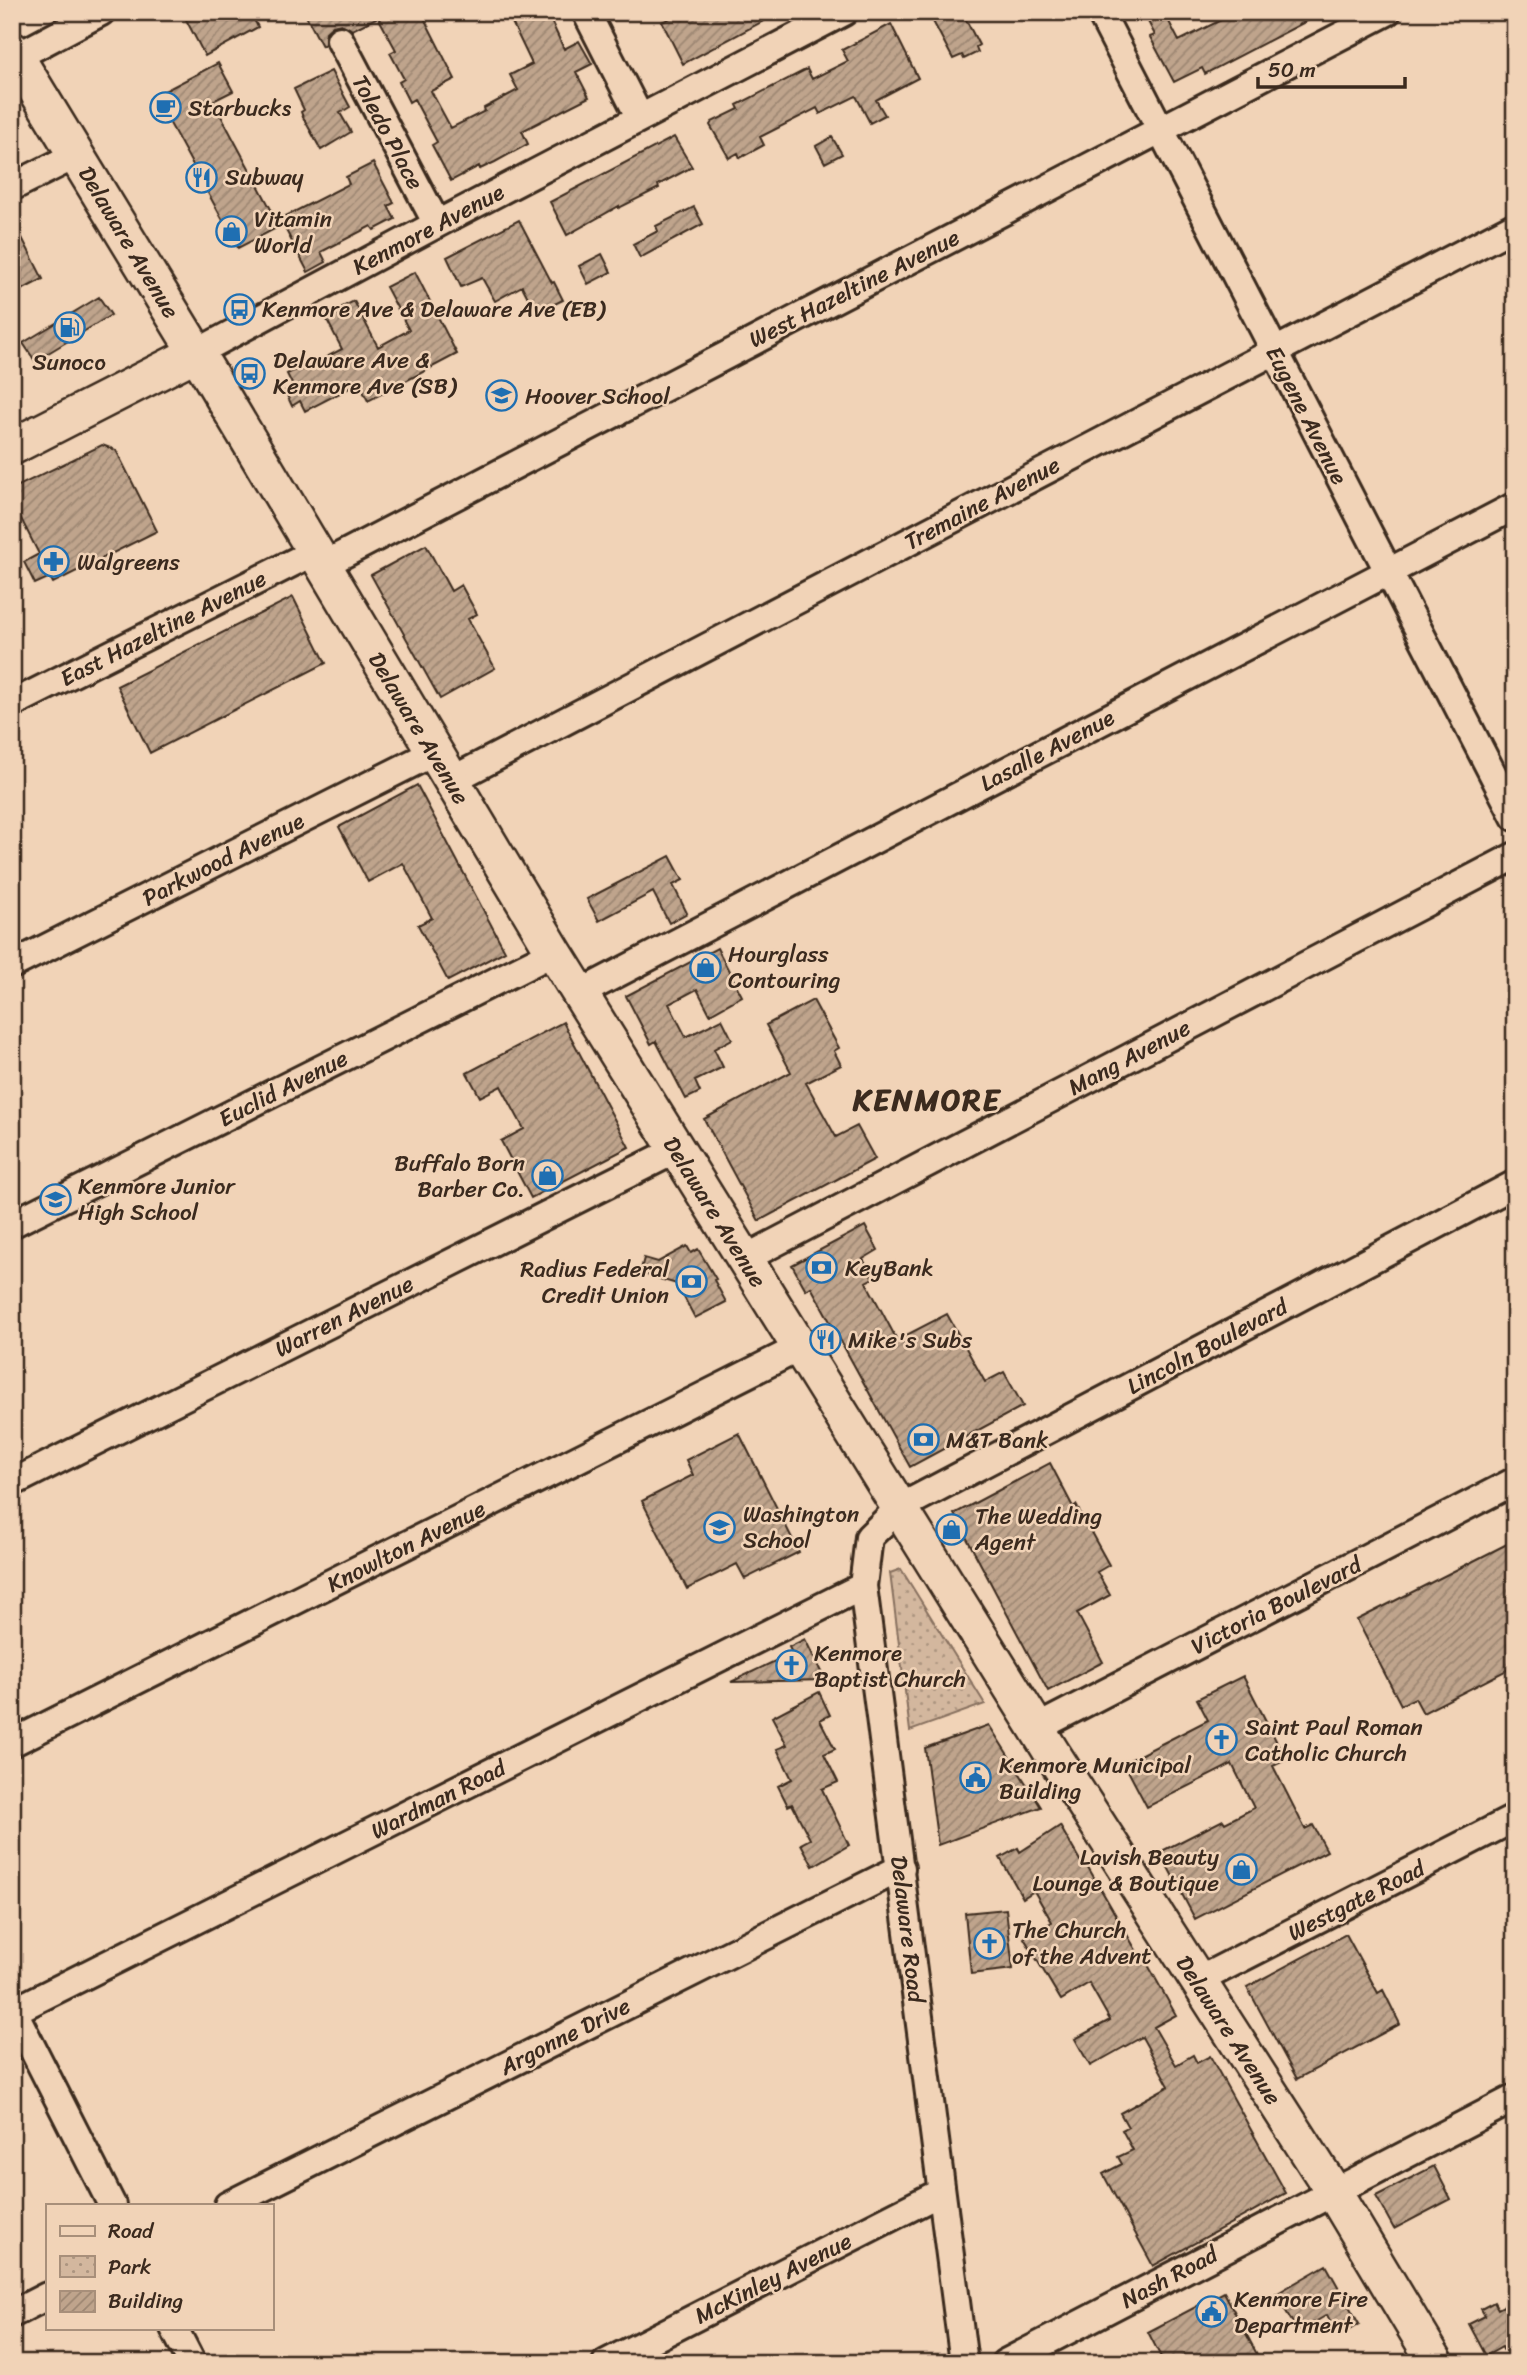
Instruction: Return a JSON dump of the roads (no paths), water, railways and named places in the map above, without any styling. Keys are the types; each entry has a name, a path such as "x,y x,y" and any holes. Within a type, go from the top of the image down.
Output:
{"main road":[{"name":"Delaware Avenue","path":"14,53 554,952 1037,1728 1333,2192 1436,2363"},
{"name":"Kenmore Avenue","path":"12,447 196,353"}],"street":[{"path":"14,53 101,12"},
{"path":"586,12 640,118"},
{"name":"Kenmore Avenue","path":"196,353 844,12"},
{"name":"Eugene Avenue","path":"1100,12 1515,817"},
{"name":"West Hazeltine Avenue","path":"318,559 1387,12"},
{"name":"Toledo Place","path":"340,40 437,224"},
{"path":"12,187 76,155"},
{"name":"Tremaine Avenue","path":"442,767 1273,351 1515,226"},
{"name":"Lasalle Avenue","path":"580,993 1515,506"},
{"name":"East Hazeltine Avenue","path":"12,704 318,559"},
{"name":"Parkwood Avenue","path":"12,965 442,767"},
{"name":"Mang Avenue","path":"744,1259 1515,856"},
{"name":"Euclid Avenue","path":"12,1224 554,952"},
{"name":"Warren Avenue","path":"12,1483 676,1150"},
{"name":"Lincoln Boulevard","path":"899,1507 1515,1184"},
{"name":"Knowlton Avenue","path":"12,1743 799,1348"},
{"name":"Victoria Boulevard","path":"1037,1728 1515,1481"},
{"name":"Delaware Road","path":"899,1507 869,1537 863,1586 964,2363"},
{"name":"Wardman Road","path":"13,2010 863,1586"},
{"name":"Westgate Road","path":"1198,1981 1515,1818"},
{"name":"Argonne Drive","path":"230,2204 901,1868"},
{"path":"13,2010 111,2204"},
{"name":"Nash Road","path":"1005,2363 1515,2098"},
{"name":"McKinley Avenue","path":"606,2363 941,2192"},
{"path":"12,2314 46,2297"},
{"path":"175,2330 192,2363"}],"place":[{"name":"Starbucks","path":"165,108"},
{"name":"Subway","path":"202,177"},
{"name":"Vitamin World","path":"231,232"},
{"name":"Kenmore Ave & Delaware Ave (EB)","path":"239,309"},
{"name":"Sunoco","path":"69,328"},
{"name":"Delaware Ave & Kenmore Ave (SB)","path":"250,373"},
{"name":"Hoover School","path":"502,396"},
{"name":"Walgreens","path":"54,562"},
{"name":"Hourglass Contouring","path":"705,967"},
{"name":"Buffalo Born Barber Co.","path":"548,1176"},
{"name":"Kenmore Junior High School","path":"55,1199"},
{"name":"KeyBank","path":"822,1268"},
{"name":"Radius Federal Credit Union","path":"692,1282"},
{"name":"Mike's Subs","path":"825,1340"},
{"name":"M&T Bank","path":"923,1440"},
{"name":"Washington School","path":"720,1527"},
{"name":"The Wedding Agent","path":"952,1529"},
{"name":"Kenmore Baptist Church","path":"791,1666"},
{"name":"Saint Paul Roman Catholic Church","path":"1222,1740"},
{"name":"Kenmore Municipal Building","path":"976,1778"},
{"name":"Lavish Beauty Lounge & Boutique","path":"1242,1870"},
{"name":"The Church of the Advent","path":"989,1943"},
{"name":"Kenmore Fire Department","path":"1211,2312"}],"district":[{"name":"KENMORE","path":"927,1100"}]}
